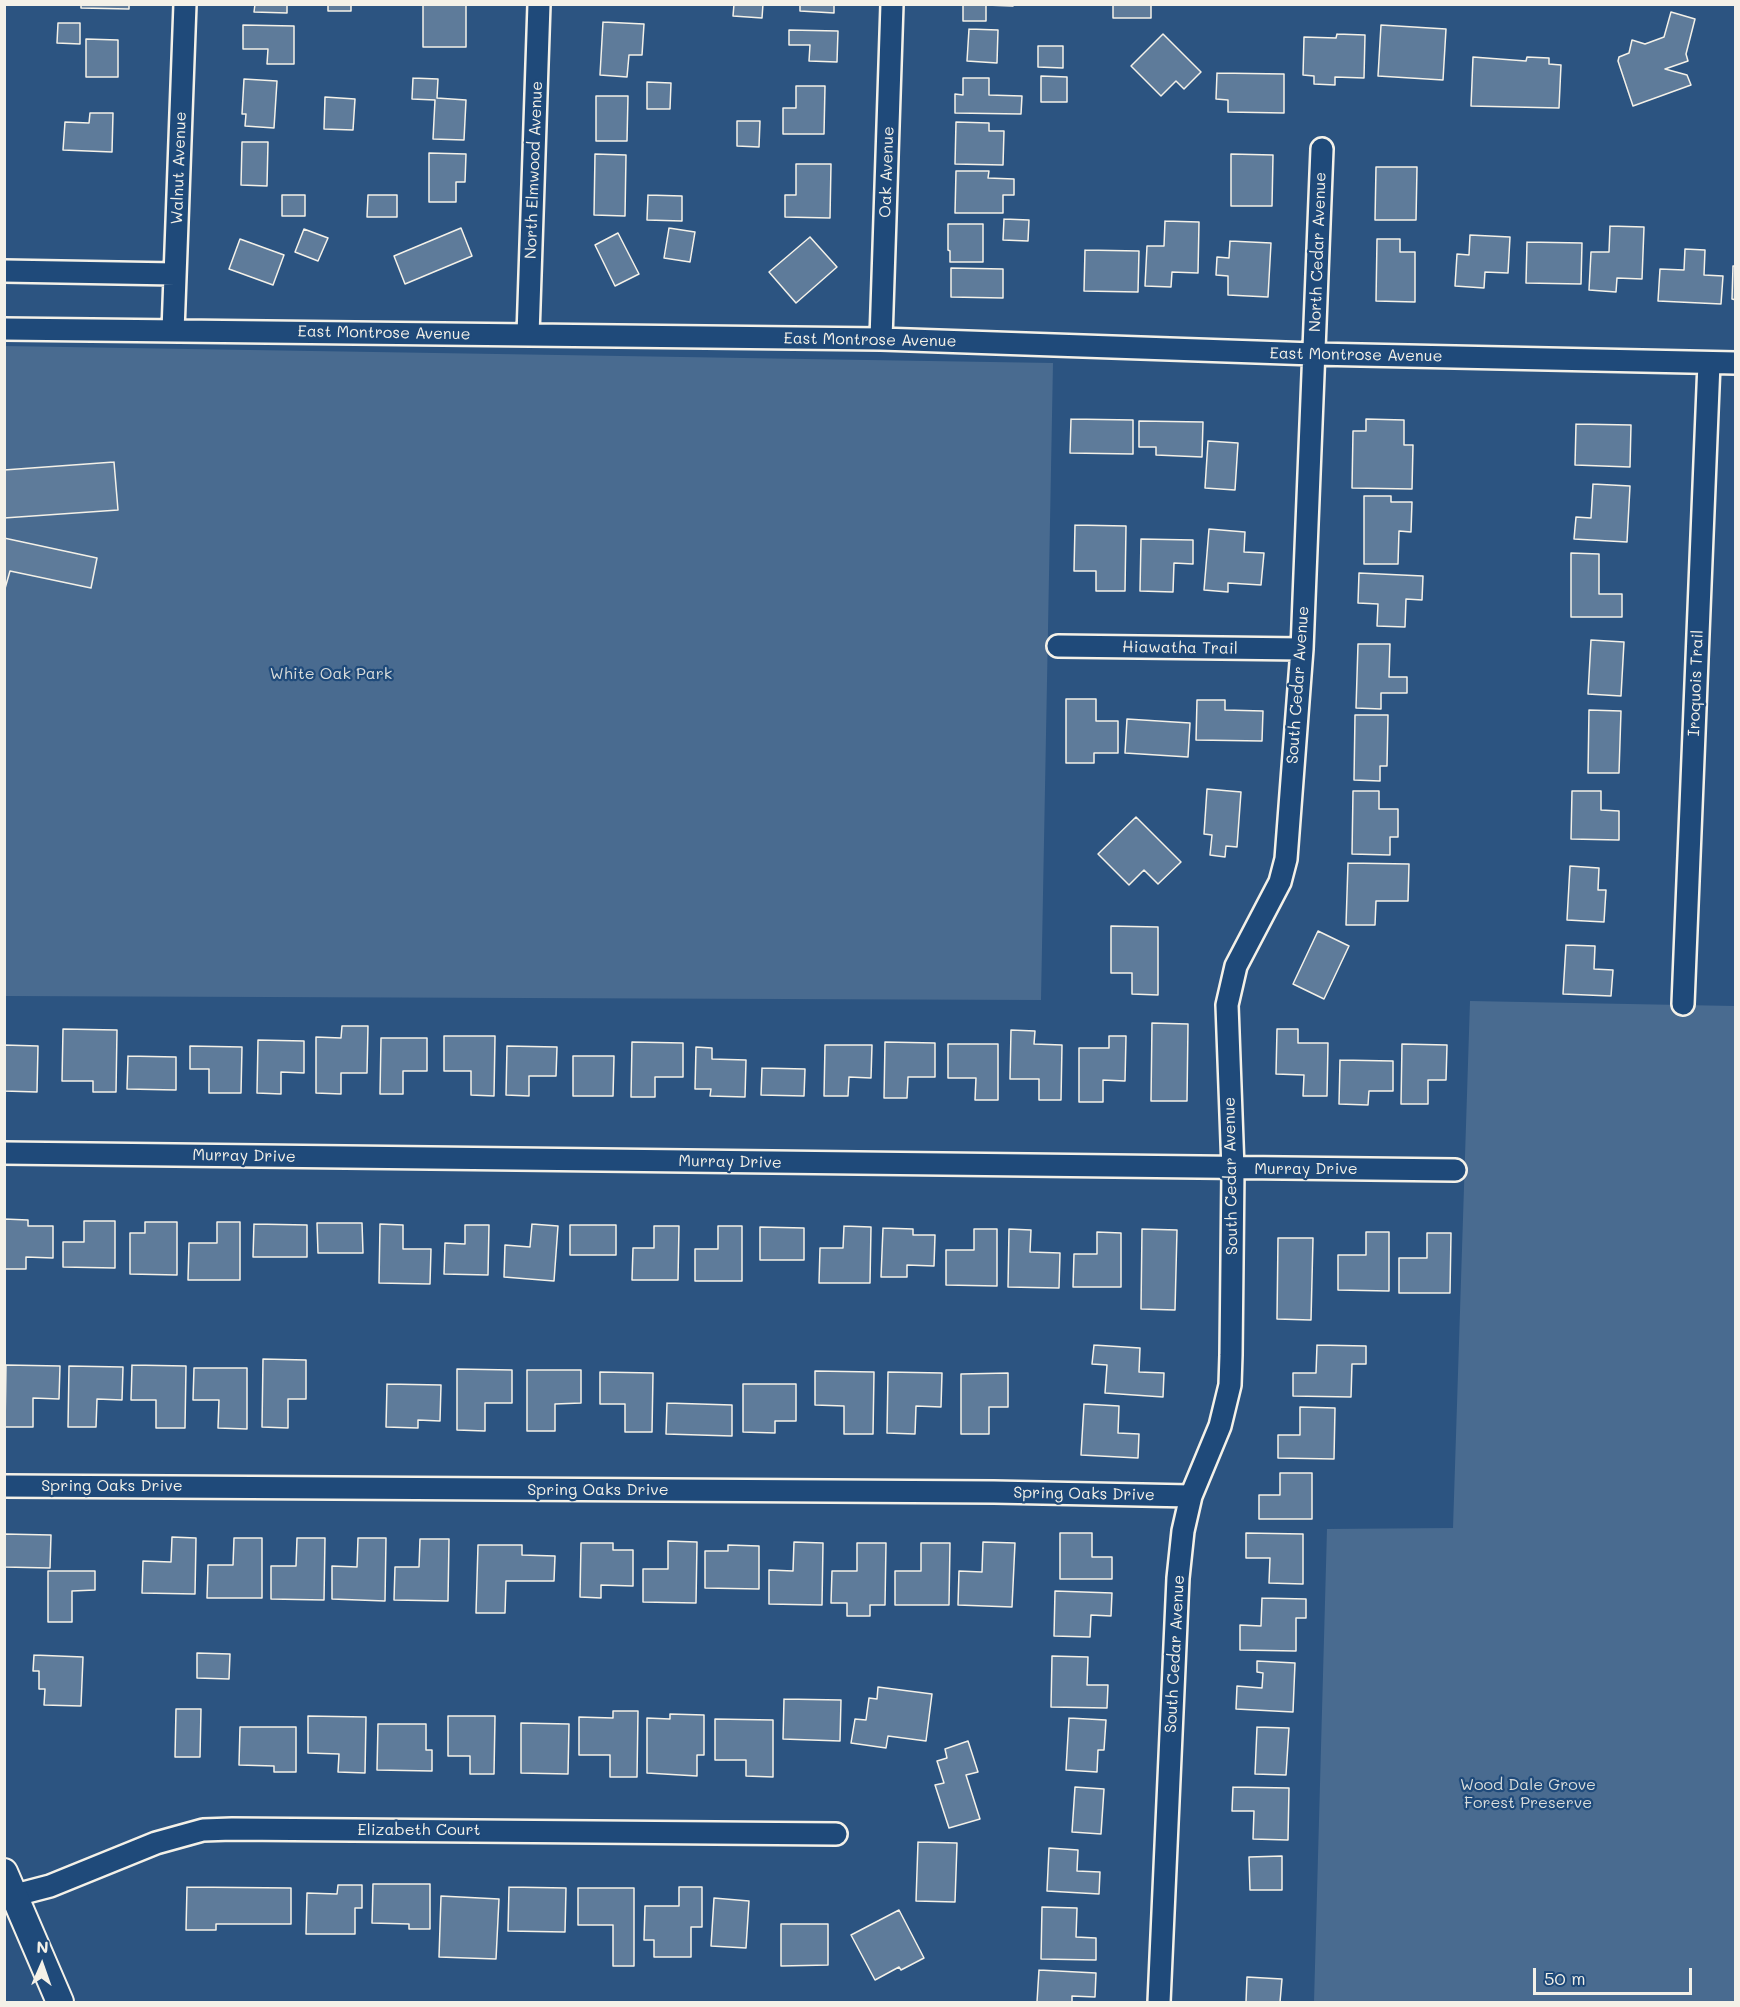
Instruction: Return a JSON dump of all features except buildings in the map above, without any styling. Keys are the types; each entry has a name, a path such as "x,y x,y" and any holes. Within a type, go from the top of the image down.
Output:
{"main road":[{"path":"4,1872 9,1897 60,2002"}],"street":[{"name":"Walnut Avenue","path":"174,332 184,4"},
{"name":"North Elmwood Avenue","path":"528,335 539,4"},
{"name":"Oak Avenue","path":"881,339 892,4"},
{"name":"North Cedar Avenue","path":"1314,354 1322,149"},
{"path":"4,271 176,274"},
{"name":"East Montrose Avenue","path":"4,329 881,339 1314,354 1736,363"},
{"name":"South Cedar Avenue","path":"1159,2002 1178,1578 1183,1532 1191,1496 1220,1426 1230,1385 1233,1169 1227,1005 1236,966 1280,882 1286,859 1302,650 1314,354"},
{"name":"Iroquois Trail","path":"1683,1004 1708,363"},
{"name":"Hiawatha Trail","path":"1058,646 1302,650"},
{"name":"Murray Drive","path":"4,1153 1455,1170"},
{"name":"Spring Oaks Drive","path":"4,1486 1005,1492 1191,1496"},
{"name":"Elizabeth Court","path":"9,1897 50,1886 156,1842 203,1830 232,1828 836,1834"}],"green space":[{"name":"White Oak Park","path":"4,346 1053,363 1041,1000 5,996"},
{"name":"Wood Dale Grove Forest Preserve","path":"1470,1001 1735,1006 1735,2002 1314,2002 1327,1529 1453,1528"}]}
